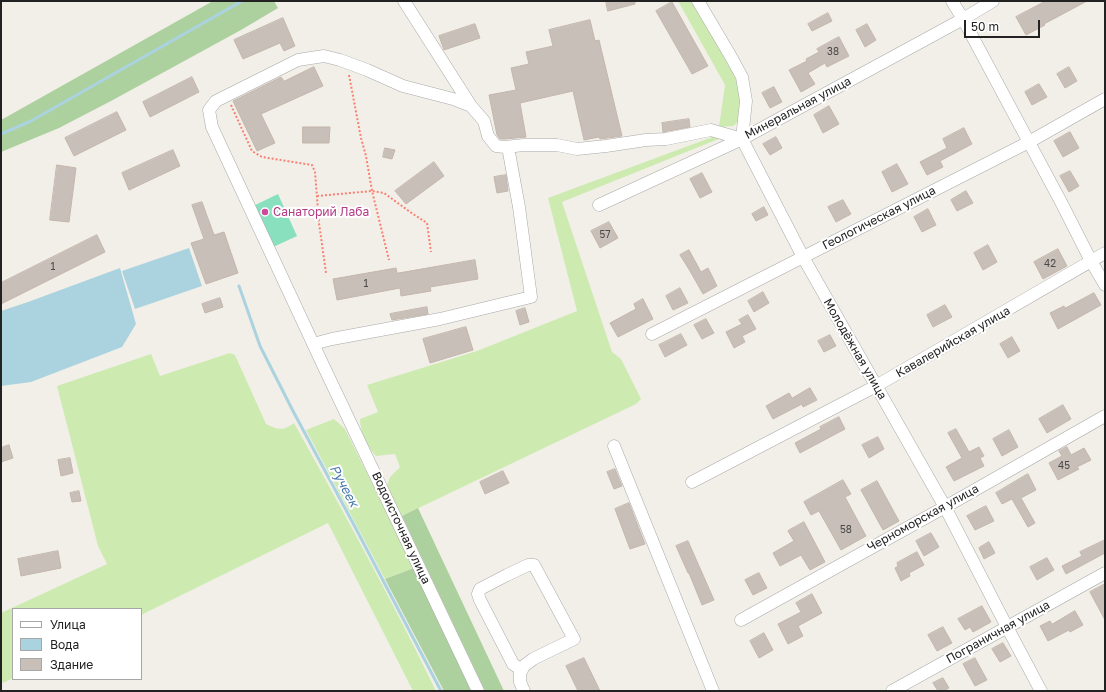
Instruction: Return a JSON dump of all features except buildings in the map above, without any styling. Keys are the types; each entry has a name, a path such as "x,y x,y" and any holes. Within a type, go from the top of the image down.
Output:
{"street":[{"path":"404,1 471,106 484,121 488,136 496,146 508,147 524,144 557,145 576,149 646,140 666,139 711,130 742,139 746,101 742,77 698,1"},
{"path":"952,1 1105,285"},
{"name":"Минеральная улица","path":"599,205 742,139 993,1"},
{"path":"227,96 298,60 324,56 367,70 403,86 453,99 471,106"},
{"name":"Водоисточная улица","path":"227,96 216,101 209,110 212,126 323,365 478,691"},
{"name":"Геологическая улица","path":"652,334 1029,142 1105,99"},
{"name":"Молодёжная улица","path":"742,139 803,257 945,507 1042,691"},
{"path":"314,344 332,339 440,318 531,297 519,207 508,147"},
{"name":"Кавалерийская улица","path":"692,482 876,386 1105,253"},
{"name":"Черноморская улица","path":"741,620 1105,416"},
{"path":"614,446 709,690"},
{"path":"522,670 513,664 478,594 480,589 507,574 528,565 534,565 574,638 533,659 524,666 522,670 520,673 520,682 524,691"},
{"name":"Пограничная улица","path":"892,691 1105,573"}],"path":[{"path":"347,64 372,191 390,260"},
{"path":"227,96 252,151 262,157 312,165 315,172 319,223 326,273"},
{"path":"317,196 372,191 384,193 427,223 431,252"}],"green space":[{"path":"213,1 274,1 278,8 241,30 111,101 59,128 1,152 1,120"},
{"path":"678,1 693,1 738,79 741,100 741,120 733,126 719,127 725,85"},
{"path":"715,136 721,138 562,202 612,352 621,359 641,399 636,404 402,516 387,486 390,477 400,467 395,454 376,456 367,444 361,429 360,419 378,412 367,385 477,351 577,311 548,198"},
{"path":"278,194 297,236 271,248 251,207"},
{"path":"230,353 235,355 266,424 280,429 294,423 385,589 436,691 413,691 328,523 142,615 142,608 12,608 12,678 3,683 1,679 1,613 107,564 98,546 57,386 151,354 160,376"},
{"path":"334,419 345,429 414,568 385,579 306,430"},
{"path":"418,508 504,691 485,691 402,516"},
{"path":"414,568 473,691 444,691 385,579"}],"water":[{"path":"189,248 202,286 135,309 122,271"},
{"path":"120,268 136,324 122,347 31,382 1,386 1,311"}],"waterway":[{"path":"1,134 31,121 242,1"},
{"name":"Ручеек","path":"239,286 260,346 441,691"}],"place":[{"name":"Санаторий Лаба","path":"265,212"}]}
